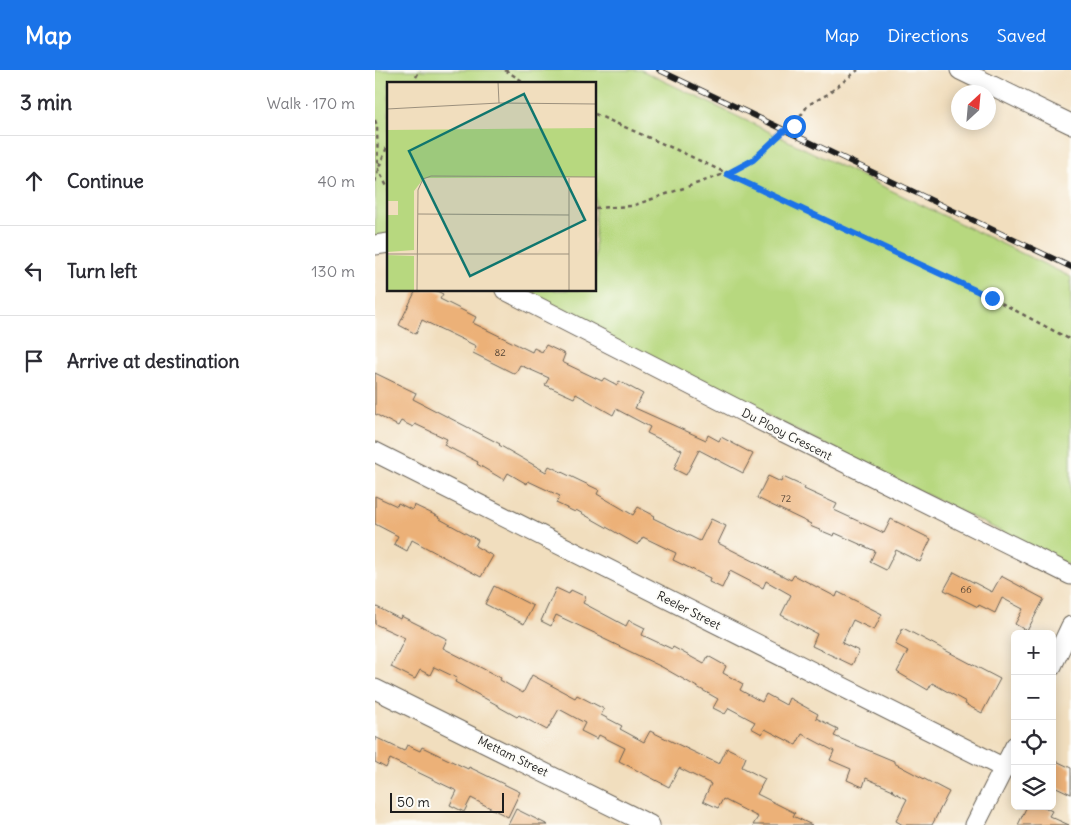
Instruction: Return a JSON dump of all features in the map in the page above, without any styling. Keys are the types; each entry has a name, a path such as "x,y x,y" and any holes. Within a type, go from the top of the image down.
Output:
{"street":[{"path":"960,70 1071,124"},
{"name":"Du Plooy Crescent","path":"507,291 751,416 1071,576"},
{"name":"Reeler Street","path":"375,452 1004,768"},
{"path":"1056,658 1071,626"},
{"name":"Mettam Street","path":"375,688 650,825"},
{"path":"975,825 1011,754"}],"path":[{"path":"413,82 420,70"},
{"path":"505,70 524,82"},
{"path":"596,208 632,206 727,174 753,160 785,130 794,126 808,105 828,94 858,70"},
{"path":"596,114 992,298 1071,340"},
{"path":"375,120 377,126 378,170 387,186"},
{"path":"375,182 387,147"}],"green space":[{"path":"375,70 641,70 1071,277 1071,566 515,291 596,291 596,82 387,82 387,238 375,239"}],"building":[{"path":"416,291 437,291 443,294 440,299 476,317 473,323 532,352 534,348 542,352 546,345 565,354 562,362 602,381 604,378 617,385 619,381 643,394 635,408 706,440 708,435 719,441 721,437 753,454 743,473 699,450 686,475 674,469 682,450 647,433 650,427 616,409 613,415 576,394 574,398 545,385 549,378 520,365 515,374 473,353 476,346 422,320 416,334 399,325"},
{"path":"375,373 416,393 413,399 500,444 546,472 549,466 599,490 597,494 633,515 638,507 655,516 653,518 700,541 711,519 726,526 718,543 791,580 794,575 836,597 838,592 882,614 874,630 853,620 842,643 859,651 852,665 812,646 817,634 781,615 791,595 766,581 763,588 730,571 722,588 709,582 710,578 673,560 676,553 643,537 638,545 576,510 575,512 556,503 560,496 528,481 527,484 508,473 504,480 477,464 478,462 444,445 447,439 415,424 413,427 401,421 398,426 375,414"},
{"path":"768,476 781,482 783,477 805,487 804,489 837,504 834,510 884,533 891,519 931,539 920,562 896,550 886,570 870,562 875,551 835,533 834,536 810,526 811,524 757,498"},
{"path":"375,496 397,506 398,503 412,510 414,505 478,540 475,546 493,556 481,577 412,540 407,551 394,544 398,536 375,524"},
{"path":"954,572 992,592 1001,576 1044,599 1028,630 1025,630 1015,624 1023,609 1002,598 995,613 979,605 978,607 944,590"},
{"path":"494,586 533,606 524,624 485,604"},
{"path":"556,588 569,594 571,590 586,597 583,603 626,626 629,620 645,628 642,635 672,649 673,647 704,664 708,656 726,666 723,673 743,684 740,690 762,702 766,694 786,705 789,698 818,714 816,718 838,729 834,736 894,761 894,763 949,792 932,825 903,825 896,821 907,799 893,790 866,778 863,787 847,780 851,769 830,760 834,751 802,734 796,745 765,729 762,734 751,728 755,722 729,708 725,714 713,708 718,699 662,667 556,615 551,626 541,621"},
{"path":"375,606 400,619 401,616 447,639 443,648 501,678 500,680 523,693 532,675 575,698 577,695 604,709 601,715 622,726 620,729 644,742 650,731 719,764 727,748 746,757 742,767 765,779 757,794 795,813 793,816 812,825 753,825 758,817 723,799 718,808 703,801 711,784 679,768 669,787 619,761 625,748 599,735 597,739 581,731 585,723 559,709 547,730 499,707 455,682 457,678 434,667 430,675 420,670 415,679 391,667 405,638 375,624"},
{"path":"903,628 1000,679 982,713 932,683 928,690 897,672 908,651 895,644"},
{"path":"375,737 404,751 407,745 420,751 422,747 520,792 508,817 471,798 464,812 450,805 457,791 390,759 386,768 375,762"},
{"path":"1056,761 1071,768 1071,794 1056,787"},
{"path":"516,809 548,825 508,825"},
{"path":"1025,810 1050,810 1052,811 1049,816 1069,825 1018,825"}],"railway":[{"path":"659,70 1071,267"}],"route":[{"path":"794,126 785,130 753,160 727,174 992,298"}]}
